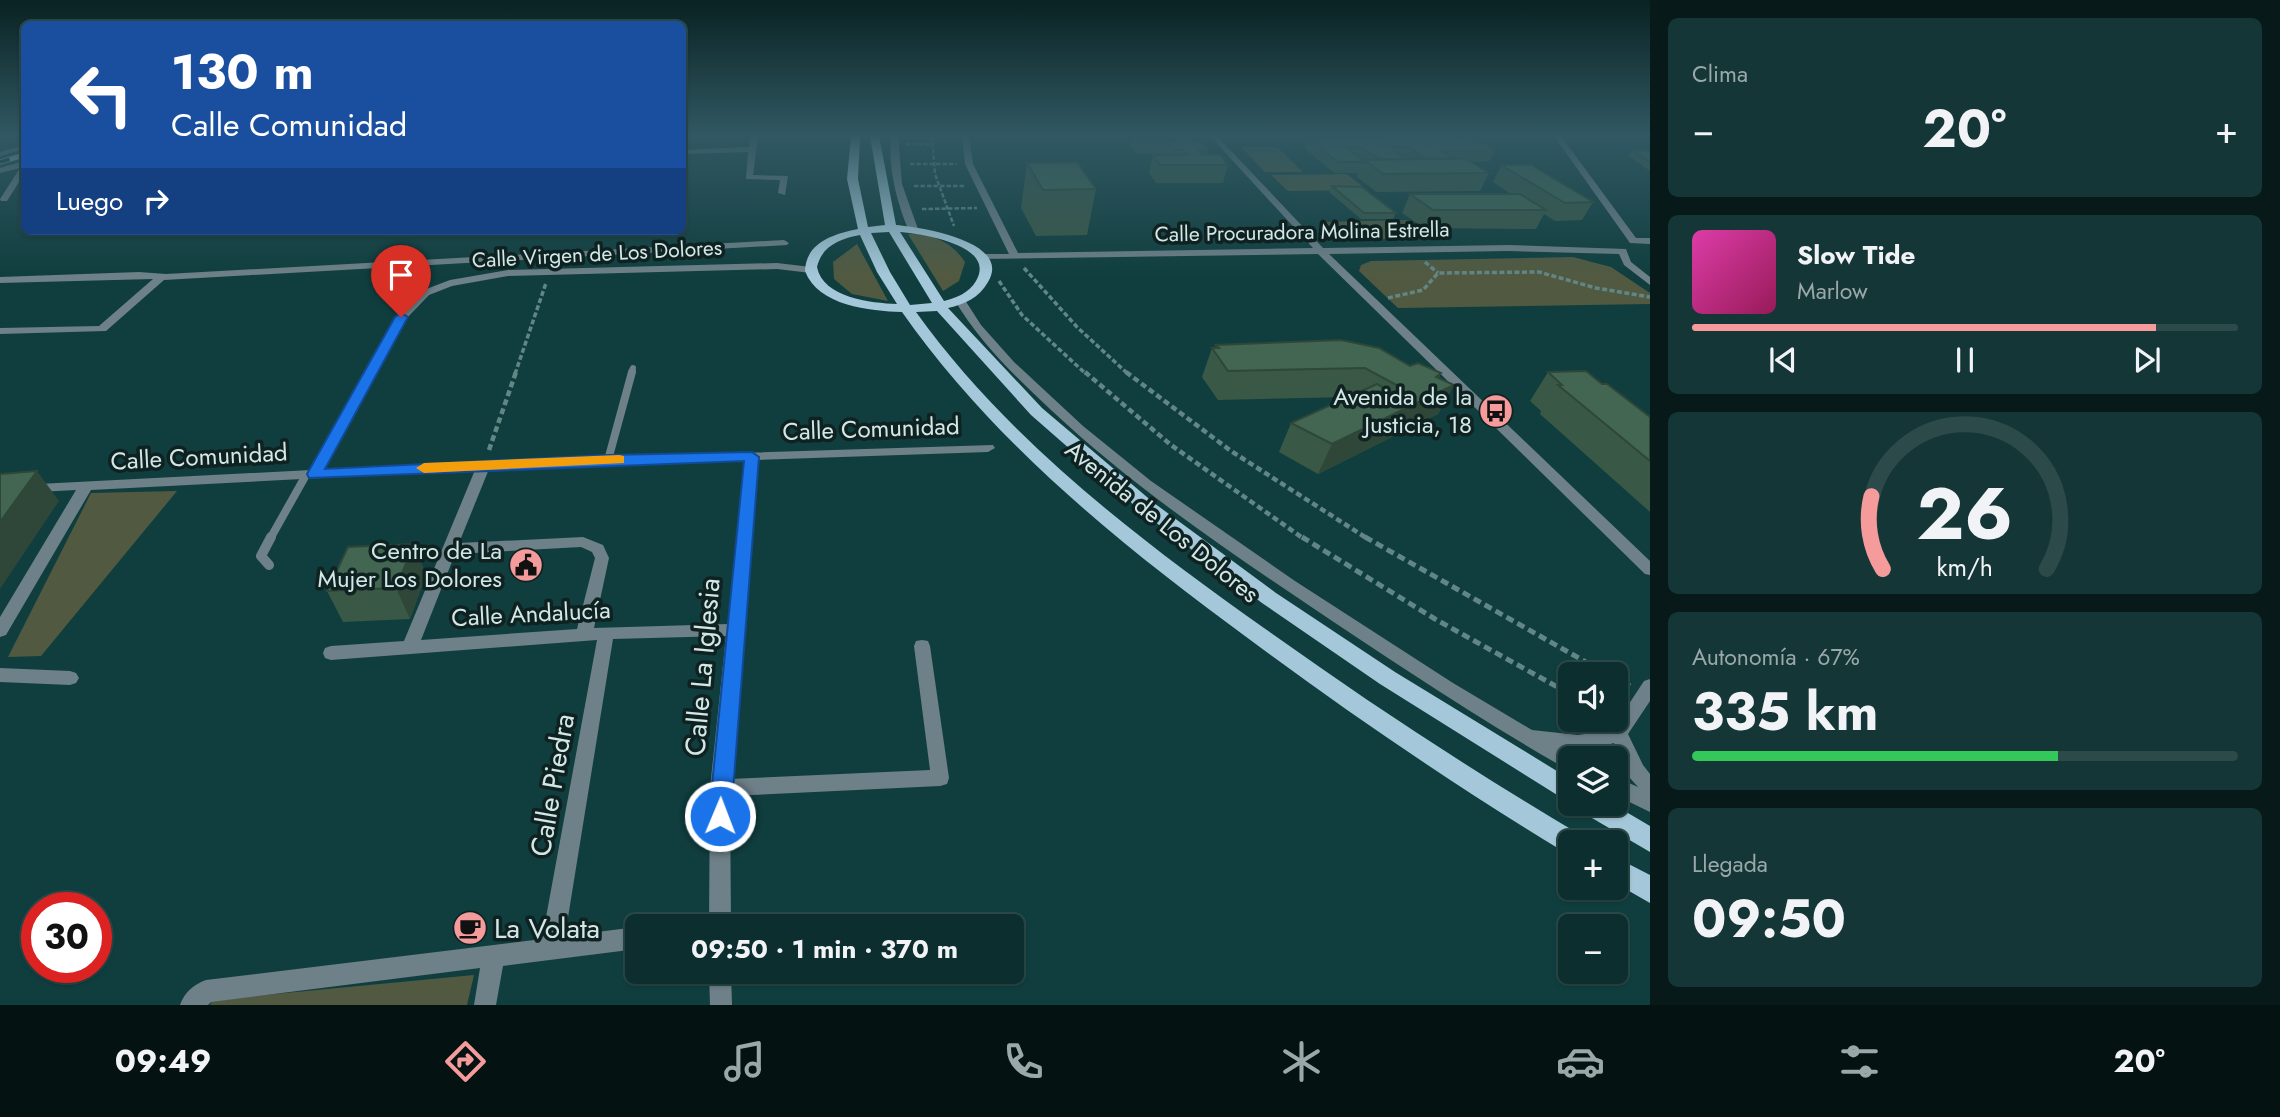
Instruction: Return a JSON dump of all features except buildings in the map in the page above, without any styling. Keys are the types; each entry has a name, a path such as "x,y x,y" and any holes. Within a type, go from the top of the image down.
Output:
{"main road":[{"name":"Avenida de Los Dolores","path":"853,183 856,205 865,231 885,274 907,309 960,379 1014,434 1141,546 1346,698 1483,791 1558,835"},
{"name":"Avenida de Los Dolores","path":"876,183 881,204 892,229 939,305 973,347 1046,421 1182,535 1374,670 1558,785"},
{"path":"892,229 913,229 961,242 981,257 986,268 984,280 975,290 960,299 907,309 872,306 848,300 829,292 817,282 812,264 821,247 836,239 865,231 892,229"},
{"path":"1610,816 1650,840"},
{"path":"1628,877 1650,890"}],"street":[{"path":"4,199 15,183"},
{"path":"782,193 784,183"},
{"path":"898,183 901,203 913,229"},
{"path":"978,183 1015,257"},
{"path":"1257,183 1367,298 1650,570"},
{"path":"1591,183 1633,241"},
{"path":"1650,241 1633,241 1623,251 1627,262 1650,282"},
{"path":"0,280 161,277 784,243"},
{"name":"Calle Procuradora Molina Estrella","path":"981,257 1569,247 1623,251"},
{"path":"549,272 554,254"},
{"name":"Calle Virgen de Los Dolores","path":"310,475 401,317 425,293 474,277 549,272 812,264"},
{"path":"0,331 102,329 161,277"},
{"path":"960,299 975,327 1011,365 1086,437 1152,489 1259,565 1519,733 1558,754"},
{"name":"Calle Comunidad","path":"0,490 484,465 988,447"},
{"name":"Calle La Iglesia","path":"720,914 720,788 752,457"},
{"path":"410,646 484,465"},
{"path":"0,631 86,486"},
{"path":"450,549 583,542 592,544 603,558 584,635"},
{"name":"Calle Andalucía","path":"331,653 606,633 735,630"},
{"name":"Calle Piedra","path":"552,946 606,633"},
{"path":"720,788 940,778 922,646"},
{"path":"0,675 70,678"},
{"path":"1628,717 1650,686"},
{"path":"1519,733 1567,741 1600,740 1616,732"},
{"path":"1618,732 1636,771 1650,788"},
{"path":"1628,792 1650,803"},
{"path":"191,1005 206,990 552,946 625,940"},
{"path":"485,1005 494,954"},
{"path":"720,984 721,1005"}],"lane":[{"path":"608,460 633,368"},
{"path":"269,565 261,556 310,475"}],"path":[{"path":"938,183 954,226 964,230"},
{"path":"910,187 979,186"},
{"path":"915,209 989,208"},
{"path":"1015,257 1056,310 1190,424 1421,573 1585,662"},
{"path":"484,465 549,272"},
{"path":"1367,298 1415,295 1433,283 1437,273 1539,272 1596,288 1650,298"},
{"path":"998,275 1003,293 1069,359 1121,405 1205,469 1419,608 1558,687"}],"green space":[{"path":"1279,183 1358,183 1367,190 1288,191"},
{"path":"1409,220 1431,238 1342,240 1323,222"},
{"path":"908,234 933,237 954,249 965,262 959,281 943,291"},
{"path":"857,244 888,301 852,294 834,279 833,262"},
{"path":"1573,257 1611,267 1650,293 1650,304 1398,308 1359,271 1361,265 1371,261"},
{"path":"177,491 41,656 8,657 91,493"},
{"path":"474,975 467,1005 210,1005 212,1000"}],"slow traffic":[{"path":"424,468 619,459"}],"place":[{"name":"Avenida de la Justicia, 18","path":"1496,411"},
{"name":"Centro de La Mujer Los Dolores","path":"526,565"},
{"name":"La Volata","path":"470,928"}],"route":[{"path":"401,317 315,474 608,460 752,457 720,788 720,816"}]}
